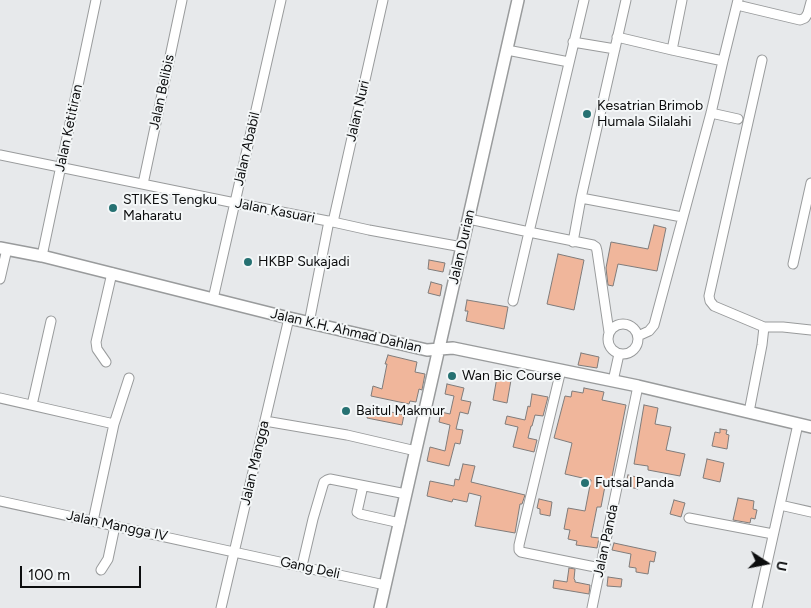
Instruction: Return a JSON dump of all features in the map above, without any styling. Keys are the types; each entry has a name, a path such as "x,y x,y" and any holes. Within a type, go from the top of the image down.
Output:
{"main road":[{"name":"Jalan Durian","path":"380,608 518,0"},
{"name":"Jalan K.H. Ahmad Dahlan","path":"3,248 427,350 453,348 638,386 811,427"}],"street":[{"name":"Jalan Ketitiran","path":"42,256 96,0"},
{"name":"Jalan Belibis","path":"143,184 182,0"},
{"name":"Jalan Ababil","path":"213,298 281,0"},
{"name":"Jalan Nuri","path":"309,323 383,0"},
{"path":"513,301 584,0"},
{"path":"573,242 581,198 626,0"},
{"path":"672,50 682,0"},
{"path":"638,336 649,331 654,325 738,3 800,20 805,18 811,2"},
{"path":"617,37 722,61"},
{"path":"573,42 615,49"},
{"path":"506,50 569,62"},
{"path":"762,60 709,296 714,306 764,327 784,326 811,330"},
{"path":"710,113 738,119"},
{"name":"Jalan Kasuari","path":"0,155 462,247"},
{"path":"793,264 811,183"},
{"path":"581,198 682,217"},
{"path":"469,219 596,247 609,332"},
{"path":"0,279 3,248"},
{"path":"106,362 97,349 96,342 112,273"},
{"name":"Jalan Mangga","path":"221,608 289,318"},
{"path":"32,405 51,321"},
{"path":"626,324 635,330 638,336 637,346 629,353 619,354 608,346 607,338 609,332 616,325 626,324"},
{"path":"749,412 764,327"},
{"path":"614,381 619,354"},
{"path":"561,370 518,550 600,568"},
{"path":"93,521 114,424 129,378"},
{"name":"Jalan Panda","path":"592,608 638,386"},
{"path":"0,398 114,424"},
{"path":"265,421 347,434 416,451"},
{"path":"757,608 798,424"},
{"path":"302,566 324,482 330,479 406,494"},
{"path":"362,490 357,512 400,522"},
{"name":"Jalan Mangga IV","path":"0,501 234,552"},
{"path":"780,505 811,512"},
{"path":"689,518 773,534"},
{"path":"101,570 108,559 115,526"},
{"name":"Gang Deli","path":"234,552 385,585"}],"building":[{"path":"654,225 666,228 657,271 618,264 613,286 608,285 606,268 611,242 648,249"},
{"path":"558,254 584,260 574,310 547,304"},
{"path":"429,260 445,263 443,272 428,269"},
{"path":"431,282 442,285 440,296 428,293"},
{"path":"467,300 508,307 504,329 466,321 468,311 465,311"},
{"path":"581,353 599,357 597,368 578,365"},
{"path":"388,355 417,362 415,372 425,374 422,390 419,389 416,402 410,401 409,404 371,396 373,386 382,389"},
{"path":"497,377 511,380 507,403 493,400"},
{"path":"447,384 464,388 461,400 471,402 468,414 460,412 456,429 463,430 460,444 455,443 449,466 427,461 430,447 445,451 450,425 439,422 441,412 450,414 454,396 445,394"},
{"path":"584,388 604,392 602,400 626,405 610,487 605,486 601,507 597,507 591,537 599,538 597,548 576,545 577,541 568,539 570,530 564,529 568,508 585,511 591,480 565,474 572,443 554,438 565,396 571,397 572,391 583,393"},
{"path":"532,394 548,397 543,416 535,415 531,426 528,438 537,440 534,452 513,447 518,427 505,424 507,416 525,420"},
{"path":"644,405 658,408 655,424 671,427 666,450 685,454 680,476 648,470 648,466 634,464"},
{"path":"369,407 404,415 402,425 367,418"},
{"path":"720,429 727,430 726,434 729,435 727,449 712,446 715,432 720,433"},
{"path":"707,459 724,463 720,482 703,478"},
{"path":"463,464 475,466 471,482 525,495 522,504 520,504 515,533 475,526 481,496 469,493 467,502 453,499 452,502 427,496 430,481 454,486 455,479 459,480"},
{"path":"628,475 640,478 638,489 625,486"},
{"path":"738,498 754,501 753,509 757,510 755,519 751,518 750,523 733,520"},
{"path":"539,499 552,502 550,516 540,514 540,509 537,508"},
{"path":"674,500 685,503 681,517 670,514"},
{"path":"614,543 656,552 654,562 650,561 648,574 636,572 636,568 629,567 631,554 612,550"},
{"path":"569,568 575,569 575,582 590,585 589,594 553,588 554,580 567,582"},
{"path":"608,577 622,579 621,587 607,586"}],"place":[{"name":"Kesatrian Brimob Humala Silalahi","path":"587,114"},
{"name":"STIKES Tengku Maharatu","path":"113,208"},
{"name":"HKBP Sukajadi","path":"248,262"},
{"name":"Wan Bic Course","path":"452,376"},
{"name":"Baitul Makmur","path":"346,411"},
{"name":"Futsal Panda","path":"585,483"}]}
